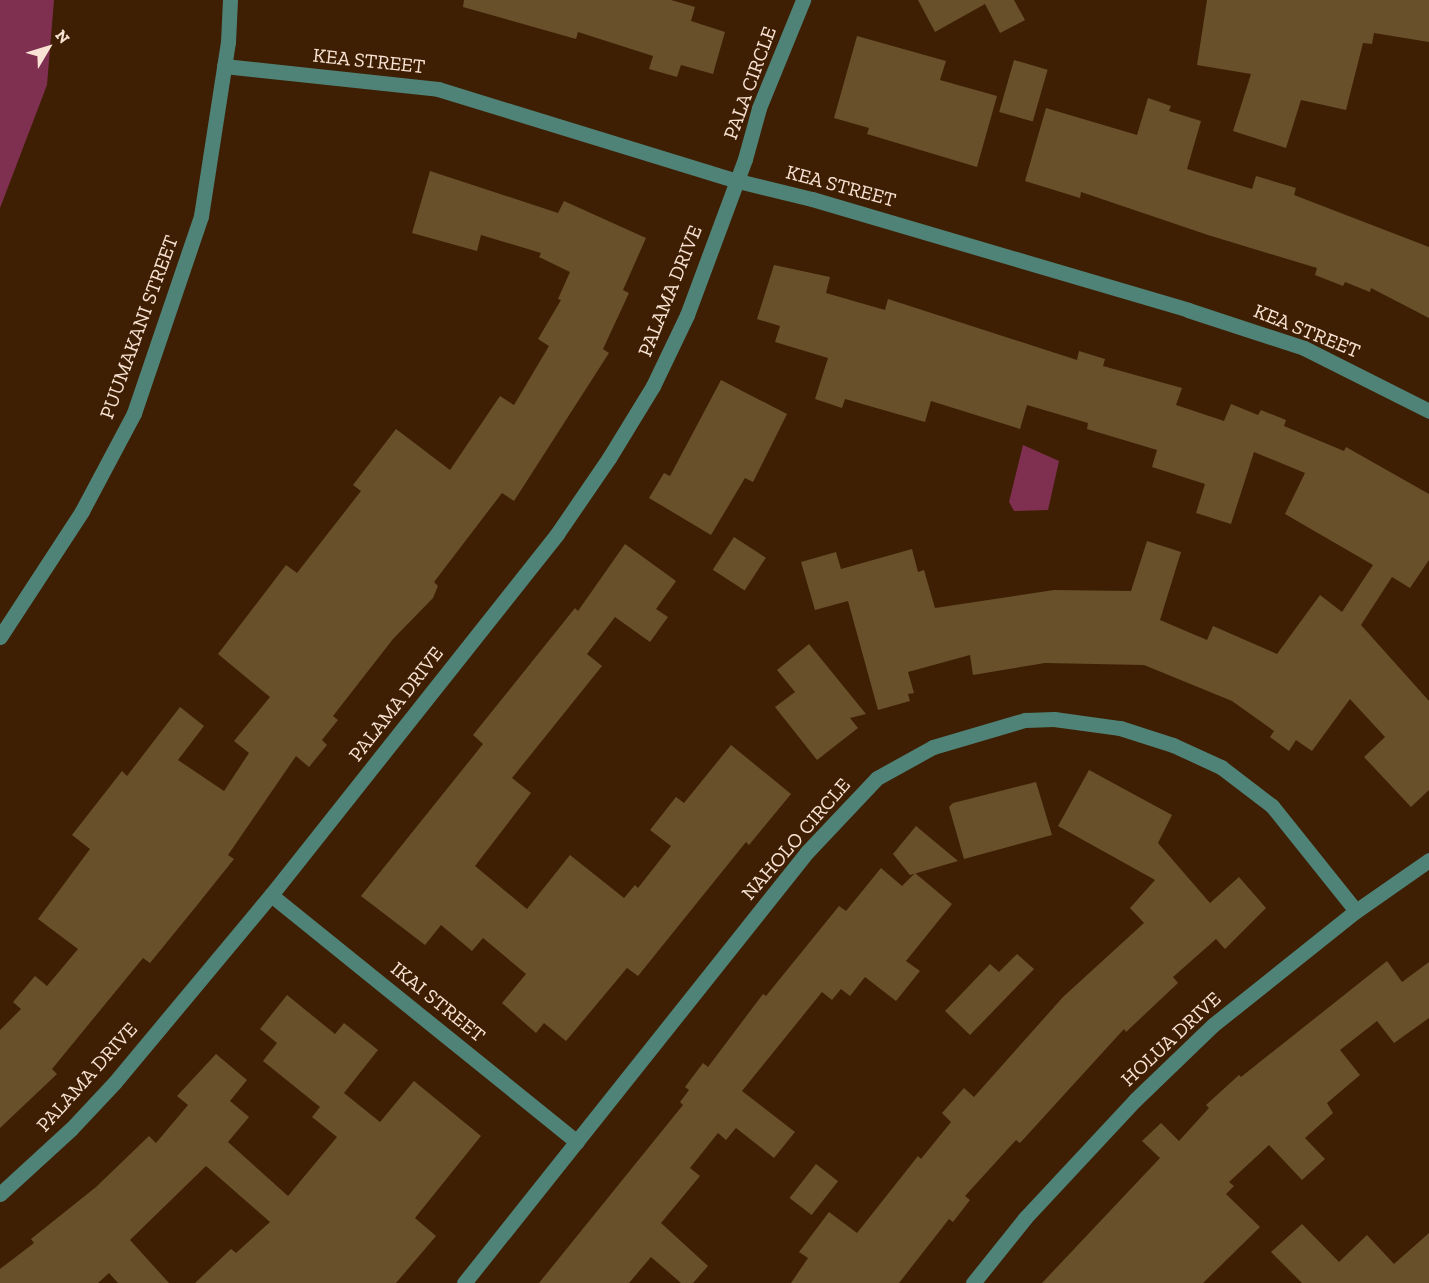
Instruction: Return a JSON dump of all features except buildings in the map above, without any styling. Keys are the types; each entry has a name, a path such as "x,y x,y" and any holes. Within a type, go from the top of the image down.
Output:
{"street":[{"name":"PUUMAKANI STREET","path":"0,637 82,511 134,412 201,216 224,66 230,0"},
{"name":"PALA CIRCLE","path":"734,180 803,0"},
{"name":"KEA STREET","path":"224,66 438,89 734,180 824,202 1304,348 1429,411"},
{"name":"PALAMA DRIVE","path":"0,1194 71,1129 115,1082 271,895 557,534 609,458 653,386 687,315 734,180"},
{"name":"NAHOLO CIRCLE","path":"464,1283 807,852 878,778 904,762 970,734 1025,720 1076,722 1120,728 1221,767 1272,806 1356,911"},
{"name":"HOLUA DRIVE","path":"974,1283 1025,1218 1135,1100 1214,1025 1356,911 1429,860"},
{"name":"IKAI STREET","path":"271,895 577,1142"}],"shaded area":[{"path":"0,0 54,0 47,85 0,208"},
{"path":"1023,445 1059,461 1048,510 1014,511 1009,502"}]}
